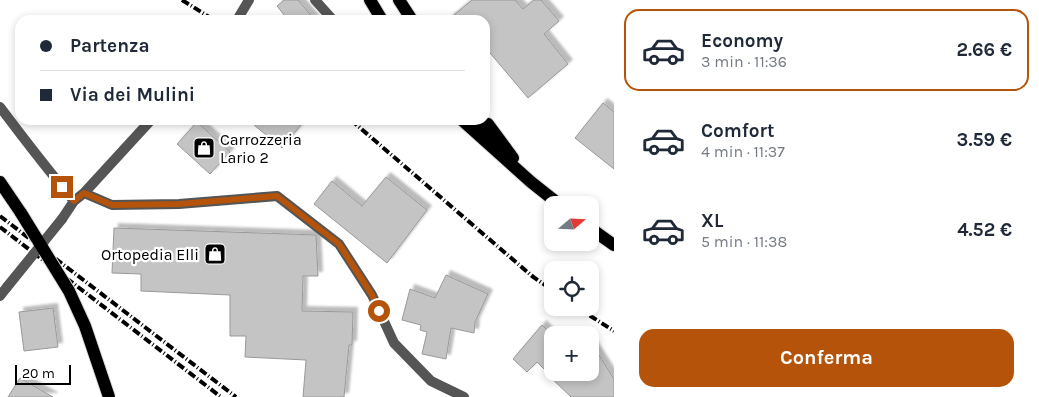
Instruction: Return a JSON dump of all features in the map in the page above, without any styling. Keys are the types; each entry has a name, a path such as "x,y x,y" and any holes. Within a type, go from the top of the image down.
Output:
{"main road":[{"path":"370,0 379,15"},
{"path":"399,0 409,15"},
{"path":"468,125 549,196"},
{"path":"480,125 531,182"},
{"path":"489,125 531,182"},
{"path":"0,182 69,291 85,326 110,397"},
{"path":"599,234 614,245"}],"street":[{"path":"241,15 249,0"},
{"path":"315,0 328,15"},
{"path":"0,107 74,201"},
{"path":"0,296 62,219 74,201 84,193 146,125"},
{"path":"84,193 112,205 179,204 277,196 339,244 372,295 394,343 431,382 464,397"}],"building":[{"path":"284,0 298,0 311,15 284,15 277,6"},
{"path":"472,0 515,0 523,9 534,0 541,0 559,21 544,34 568,64 528,98 490,53 490,15 454,15"},
{"path":"603,103 614,112 614,169 575,138"},
{"name":"Carrozzeria Lario 2","path":"194,125 200,125 230,152 210,174 177,144"},
{"path":"254,125 301,125 282,148"},
{"path":"386,177 427,210 387,263 314,204 332,181 362,206"},
{"name":"Ortopedia Elli","path":"114,228 316,235 318,276 303,276 302,311 353,312 352,345 349,345 344,397 303,397 306,360 245,357 246,336 230,336 230,295 141,291 141,274 112,273"},
{"path":"446,275 488,294 475,322 474,333 451,328 446,359 422,354 427,332 420,330 421,325 402,320 410,289 435,298"},
{"path":"53,308 58,347 24,351 19,312"},
{"path":"542,325 544,327 544,369 537,362 527,372 513,359"},
{"path":"599,355 614,379 614,397 571,397 554,381 599,381"},
{"path":"20,378 53,397 8,397"}],"railway":[{"path":"182,0 206,15"},
{"path":"357,125 544,284"},
{"path":"0,216 236,397"},
{"path":"0,227 221,397"},
{"path":"591,316 614,331"}],"place":[{"name":"Carrozzeria Lario 2","path":"204,148"},
{"name":"Ortopedia Elli","path":"215,254"}],"route":[{"path":"62,187 74,201 84,193 112,205 179,204 277,196 339,244 372,295 379,311"}]}
